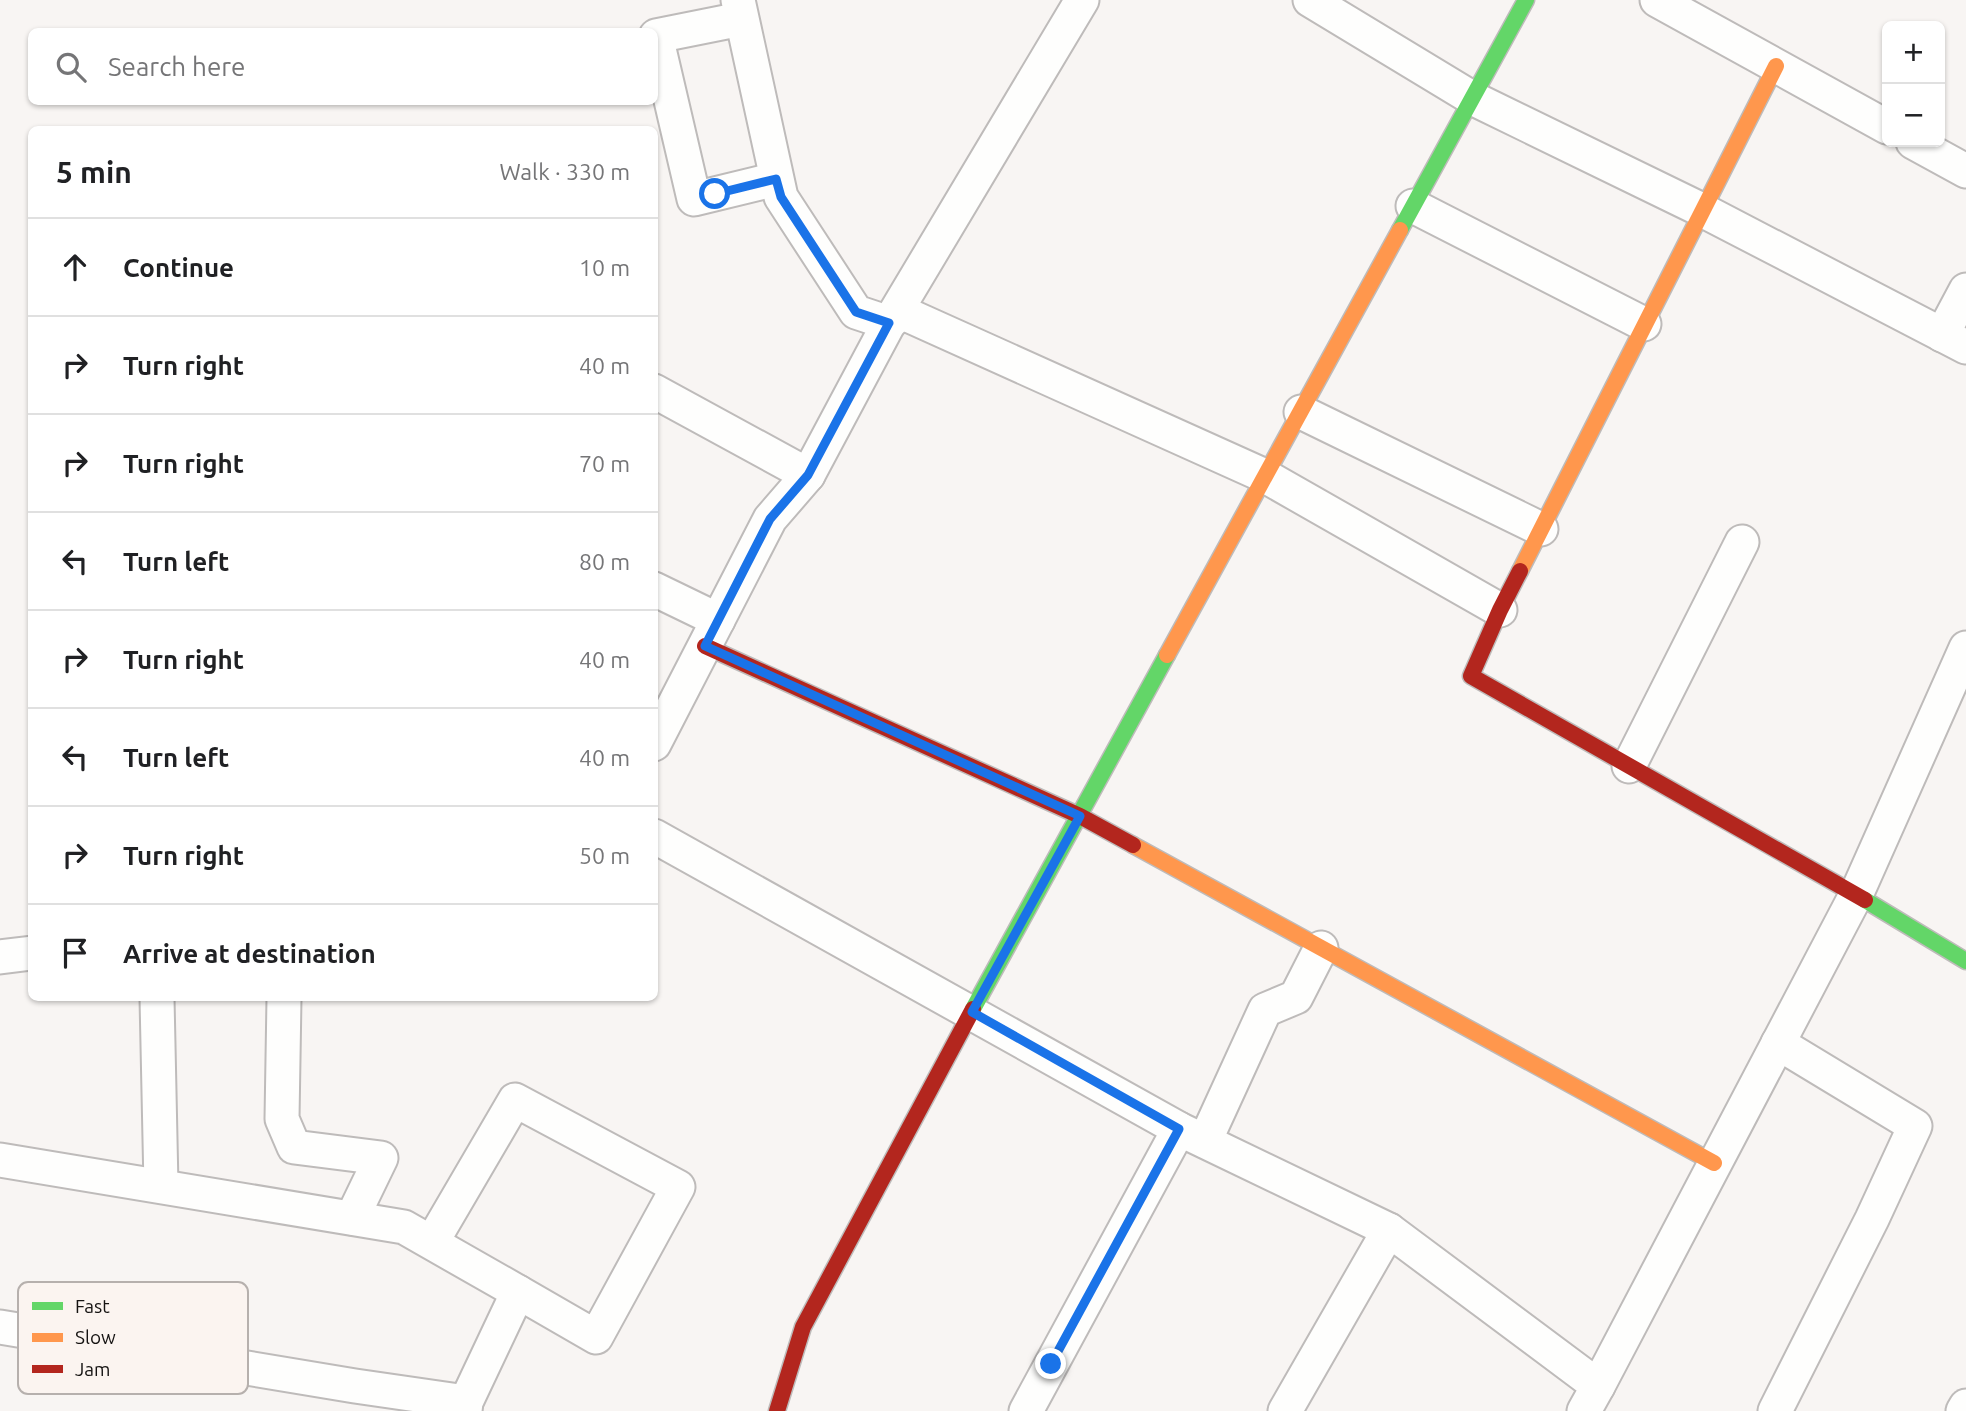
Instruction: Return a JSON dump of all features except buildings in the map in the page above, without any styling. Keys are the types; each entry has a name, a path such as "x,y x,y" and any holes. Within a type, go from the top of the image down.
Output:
{"street":[{"path":"658,736 770,519 808,475 889,323 1082,0"},
{"path":"1310,0 1472,98 1702,210 1954,341 1966,290"},
{"path":"777,1411 803,1327 972,1012 1526,0"},
{"path":"1657,0 1882,124"},
{"path":"658,35 740,9 781,197 856,312 889,323"},
{"path":"658,45 694,199 776,179"},
{"path":"1776,66 1500,610 1471,676 1856,895 1966,961"},
{"path":"1922,147 1966,171"},
{"path":"1413,206 1644,324"},
{"path":"889,323 901,312 1265,476 1500,610"},
{"path":"658,393 808,475"},
{"path":"1301,412 1541,529"},
{"path":"1629,766 1742,542"},
{"path":"658,592 712,633 1080,816 1714,1163"},
{"path":"658,842 1192,1135 1390,1230 1591,1399 1856,895 1966,648"},
{"path":"1026,1411 1265,1010 1296,997 1321,948"},
{"path":"0,957 28,954"},
{"path":"157,1001 161,1186"},
{"path":"284,1001 282,1119 294,1147 381,1158 352,1218"},
{"path":"1774,1411 1872,1219 1915,1126 1778,1043"},
{"path":"0,1160 404,1227 596,1338 678,1187 515,1100 432,1242"},
{"path":"1285,1411 1390,1230"},
{"path":"248,1370 465,1407 518,1292"},
{"path":"0,1327 18,1330"},
{"path":"1963,1411 1966,1406"}],"traffic: fast":[{"path":"1400,230 1526,0"},
{"path":"973,1009 1167,655"},
{"path":"1865,900 1966,961"}],"traffic: slow":[{"path":"1520,571 1776,66"},
{"path":"1167,655 1400,230"},
{"path":"1133,845 1714,1163"}],"traffic: jam":[{"path":"1520,571 1471,676 1865,900"},
{"path":"705,646 1080,816 1133,845"},
{"path":"777,1411 803,1327 973,1009"}],"route":[{"path":"715,194 776,179 781,197 856,312 889,323 808,475 770,519 705,646 1080,816 972,1012 1179,1129 1051,1364"}]}
